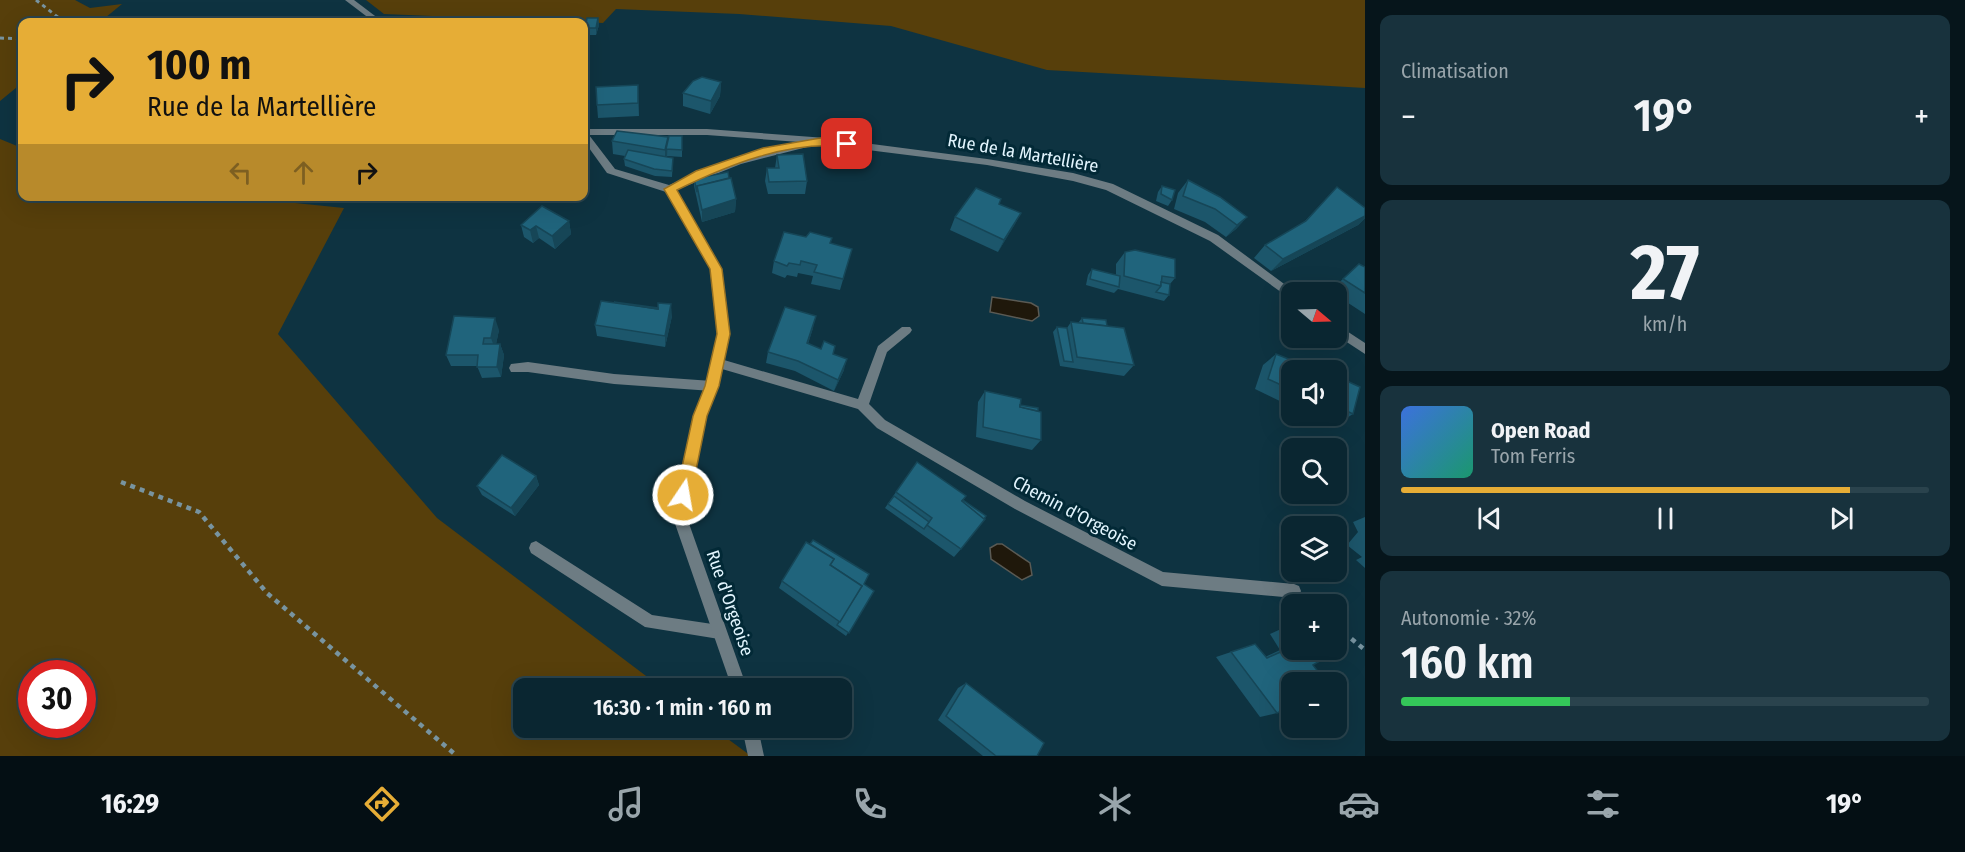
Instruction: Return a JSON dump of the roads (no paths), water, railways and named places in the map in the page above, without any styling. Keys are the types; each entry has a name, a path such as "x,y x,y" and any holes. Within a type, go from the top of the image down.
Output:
{"street":[{"path":"349,0 374,18"},
{"name":"Rue de la Martellière","path":"588,134 707,132 826,141 1073,177 1109,187 1214,238 1281,288"},
{"path":"588,139 611,171 670,189"},
{"name":"Rue de la Martellière","path":"670,189 700,174 766,151 826,141"},
{"name":"Rue d'Orgeoise","path":"670,189 716,269 723,334 712,386 700,416 679,515 735,678"},
{"path":"862,405 882,349 906,330"},
{"path":"1347,336 1365,348"},
{"name":"Chemin d'Orgeoise","path":"718,363 862,405 881,424 1020,506 1162,579 1294,591"},
{"path":"515,368 528,367 614,379 712,386"},
{"path":"536,548 650,622 719,632"},
{"path":"752,738 756,756"}]}
